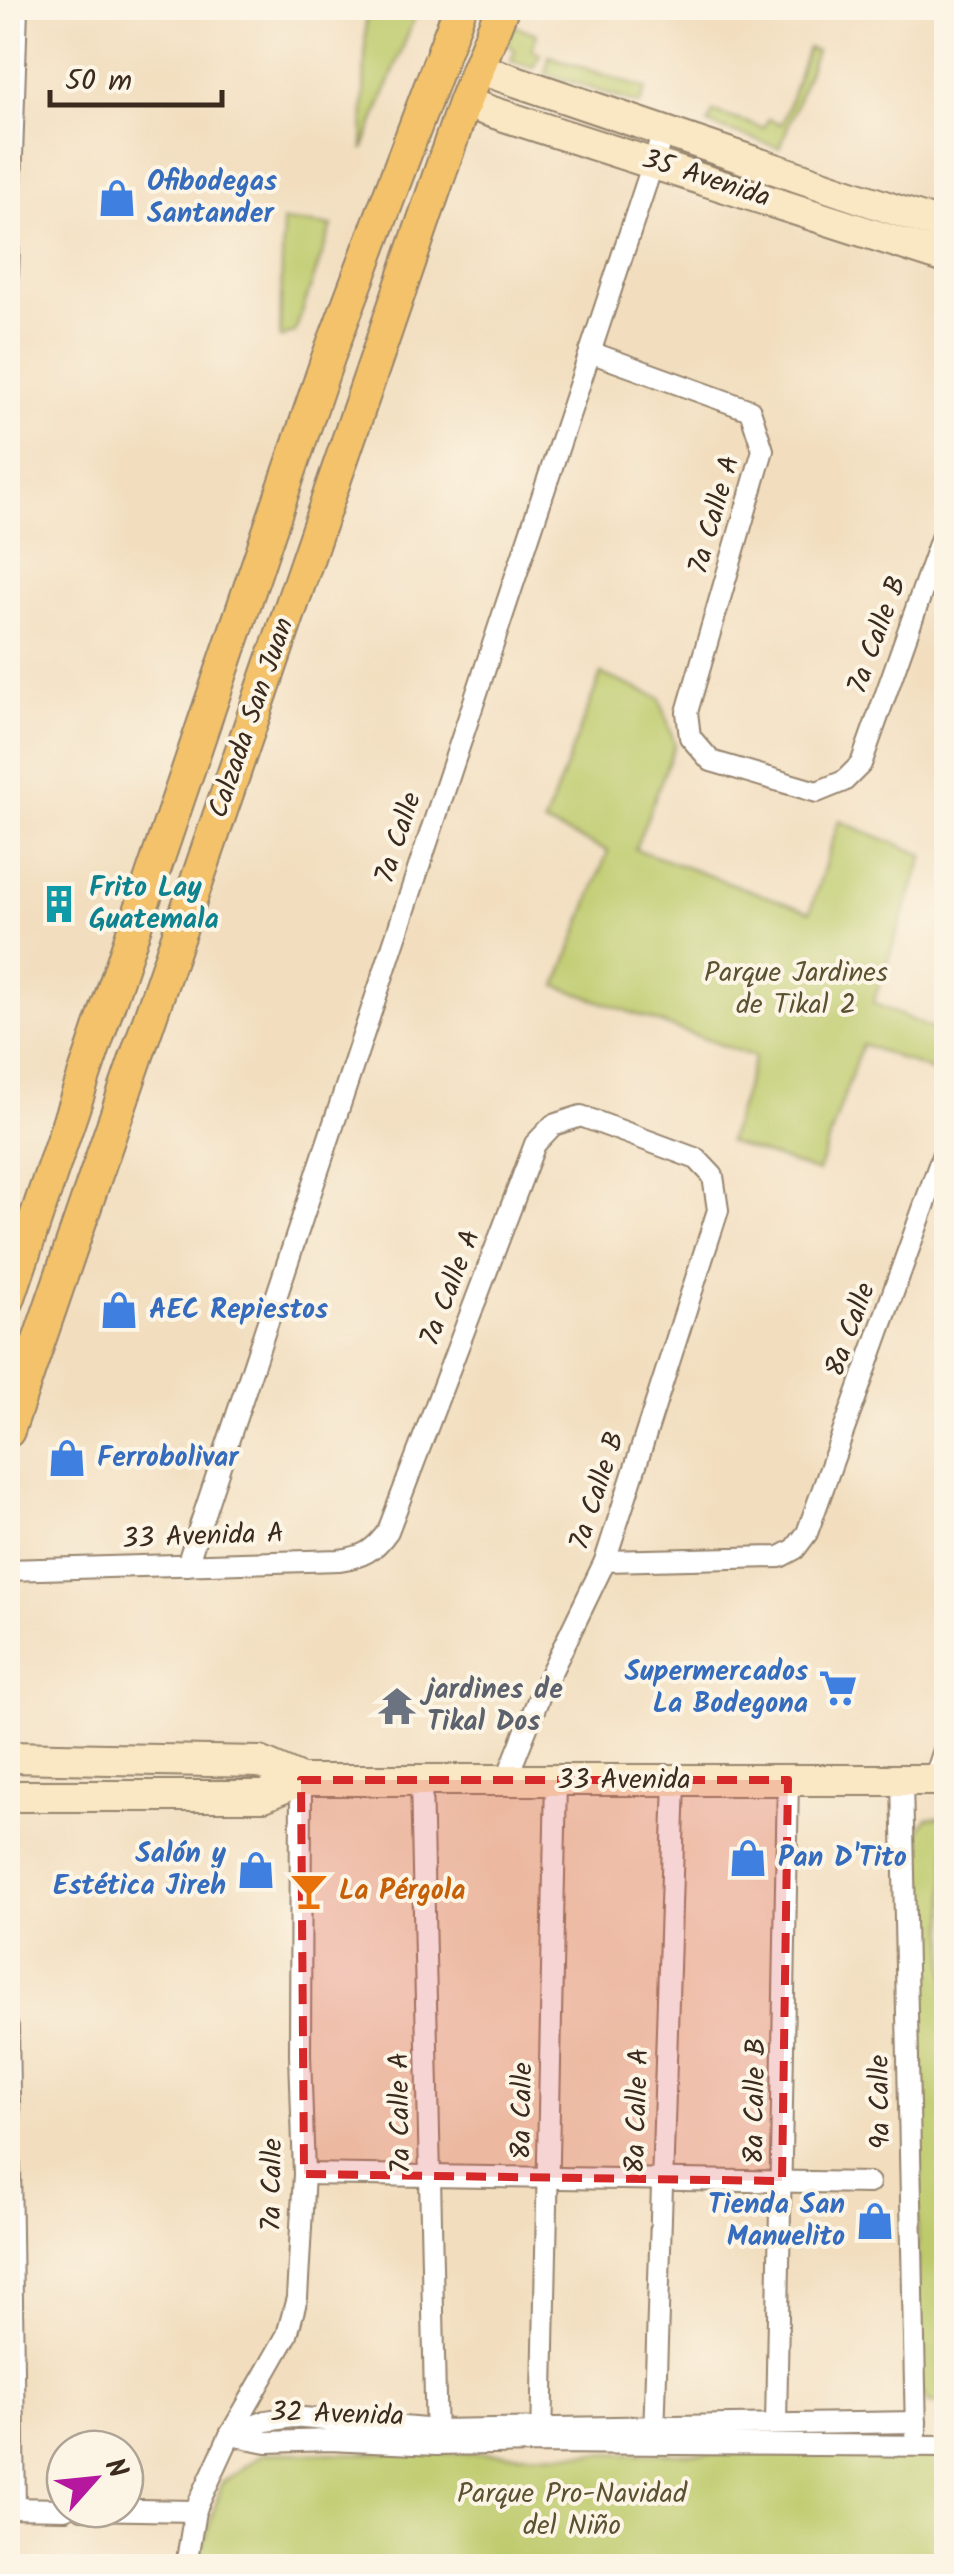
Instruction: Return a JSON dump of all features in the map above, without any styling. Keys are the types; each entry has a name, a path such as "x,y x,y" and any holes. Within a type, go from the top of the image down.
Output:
{"main road":[{"name":"Calzada San Juan","path":"8,1300 322,377 460,8"},
{"name":"Calzada San Juan","path":"8,1430 464,103 502,8"}],"street":[{"path":"8,274 10,102 17,8"},
{"name":"35 Avenida","path":"477,68 946,227"},
{"name":"35 Avenida","path":"464,103 946,258"},
{"name":"7a Calle","path":"186,1564 664,130"},
{"name":"7a Calle A","path":"590,352 750,410 763,450 688,712 690,738 710,760 817,792 844,780 860,764"},
{"name":"7a Calle B","path":"860,764 946,524"},
{"name":"7a Calle A","path":"388,1531 535,1144 553,1126 581,1116 697,1158 712,1176 718,1210"},
{"name":"8a Calle","path":"605,1561 780,1557 796,1549 807,1533 946,1145"},
{"name":"7a Calle B","path":"506,1780 540,1695 605,1561 718,1210"},
{"name":"33 Avenida A","path":"8,1570 362,1557 376,1549 388,1531"},
{"path":"941,1780 946,1744"},
{"name":"33 Avenida","path":"8,1758 260,1762 301,1780"},
{"name":"7a Calle","path":"186,2566 195,2511 230,2434 287,2335 297,2298 304,2174 300,2055 301,1780"},
{"name":"33 Avenida","path":"8,1796 264,1796 301,1780 941,1780"},
{"name":"7a Calle A","path":"421,1780 436,2438"},
{"name":"8a Calle","path":"542,2435 556,1780"},
{"name":"8a Calle A","path":"654,2434 674,1780"},
{"name":"8a Calle B","path":"776,2424 788,1780"},
{"name":"9a Calle","path":"902,1780 916,2422"},
{"path":"8,2027 11,2508 45,2509"},
{"path":"304,2174 870,2183"},
{"name":"32 Avenida","path":"230,2434 292,2417 436,2438 654,2434 946,2446"},
{"path":"916,2422 918,2447"},
{"name":"32 Avenida","path":"654,2434 776,2424 916,2422"},
{"path":"145,2510 195,2511"}],"highlighted area":[{"path":"301,1780 788,1780 782,2181 304,2174"}],"green space":[{"path":"366,8 418,8 363,150"},
{"path":"513,25 537,34 532,49 540,53 534,68 511,61 515,50 508,43"},
{"path":"808,48 816,51 780,148 708,124 713,112 764,128 768,119 782,124"},
{"path":"549,56 646,89 640,105 546,73"},
{"path":"283,221 332,226 295,332 280,338"},
{"name":"Parque Jardines de Tikal 2","path":"601,674 660,698 675,745 635,849 810,912 839,821 924,855 873,1003 946,1035 938,1073 862,1044 818,1172 728,1142 755,1057 557,986 608,851 544,824"},
{"path":"946,1817 946,2403 929,2403 918,2388 916,1834 927,1818"},
{"name":"Parque Pro-Navidad del Niño","path":"264,2453 946,2454 946,2566 197,2566 222,2483"}],"place":[{"name":"Ofibodegas Santander","path":"117,198"},
{"name":"Frito Lay Guatemala","path":"59,904"},
{"name":"AEC Repiestos","path":"119,1310"},
{"name":"Ferrobolivar","path":"67,1458"},
{"name":"Supermercados La Bodegona","path":"838,1688"},
{"name":"jardines de Tikal Dos","path":"397,1706"},
{"name":"Pan D'Tito","path":"748,1858"},
{"name":"Salón y Estética Jireh","path":"256,1870"},
{"name":"La Pérgola","path":"309,1891"},
{"name":"Tienda San Manuelito","path":"875,2221"}]}
